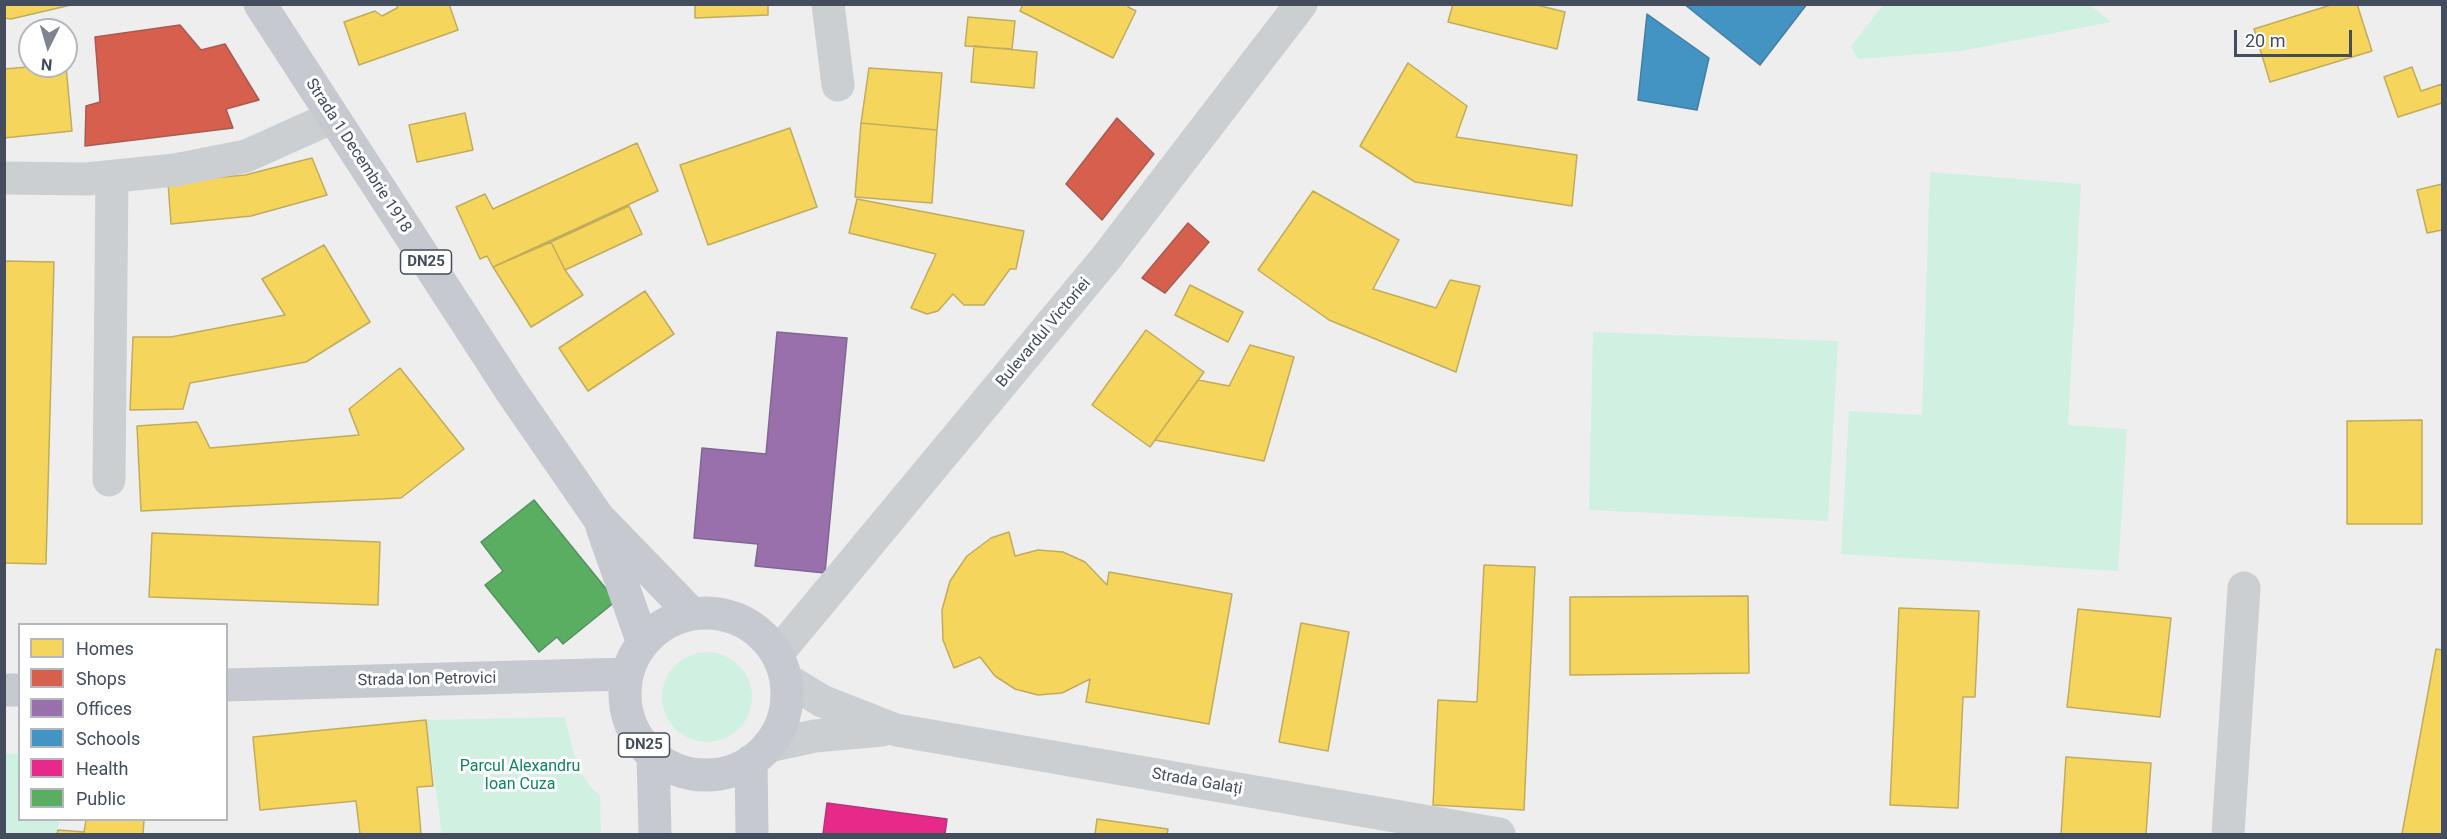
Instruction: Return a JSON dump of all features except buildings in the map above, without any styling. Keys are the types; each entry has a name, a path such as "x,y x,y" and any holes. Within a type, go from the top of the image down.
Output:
{"main road":[{"name":"Strada 1 Decembrie 1918","path":"260,4 511,391 598,517 692,614"},
{"name":"Strada 1 Decembrie 1918","path":"598,517 643,643"},
{"name":"DN25","path":"759,754 732,770 711,774 691,773 670,767 653,755 638,738 628,718 625,696 627,674 643,643 668,622 692,614 717,613 741,620 761,634 781,666"},
{"path":"753,834 759,754 780,728 786,707 781,666"},
{"name":"Strada Ion Petrovici","path":"228,685 627,674"},
{"name":"DN25","path":"653,755 655,834"}],"street":[{"path":"828,4 838,85"},
{"name":"Bulevardul Victoriei","path":"781,666 1106,258 1301,4"},
{"path":"4,178 86,179 175,170 246,156 333,117"},
{"path":"109,480 112,177"},
{"path":"2228,834 2244,588"},
{"name":"Strada Galați","path":"781,666 822,701 896,730 1499,834"},
{"name":"Strada Galați","path":"759,754 815,736 896,730"}],"green space":[{"path":"1884,4 2090,5 2111,22 1961,51 1858,59 1851,46"},
{"path":"1930,172 2081,184 2068,425 2127,429 2118,571 1841,554 1849,411 1922,415"},
{"path":"1593,332 1838,341 1828,521 1589,510"},
{"path":"698,652 716,652 732,659 745,672 752,688 752,706 745,722 732,735 716,742 698,742 682,735 669,722 662,706 662,688 669,672 682,659"},
{"name":"Parcul Alexandru Ioan Cuza","path":"565,717 580,770 592,788 600,795 601,834 442,834 426,720"},
{"path":"4,753 18,754 18,821 59,821 57,834 5,834"}]}
